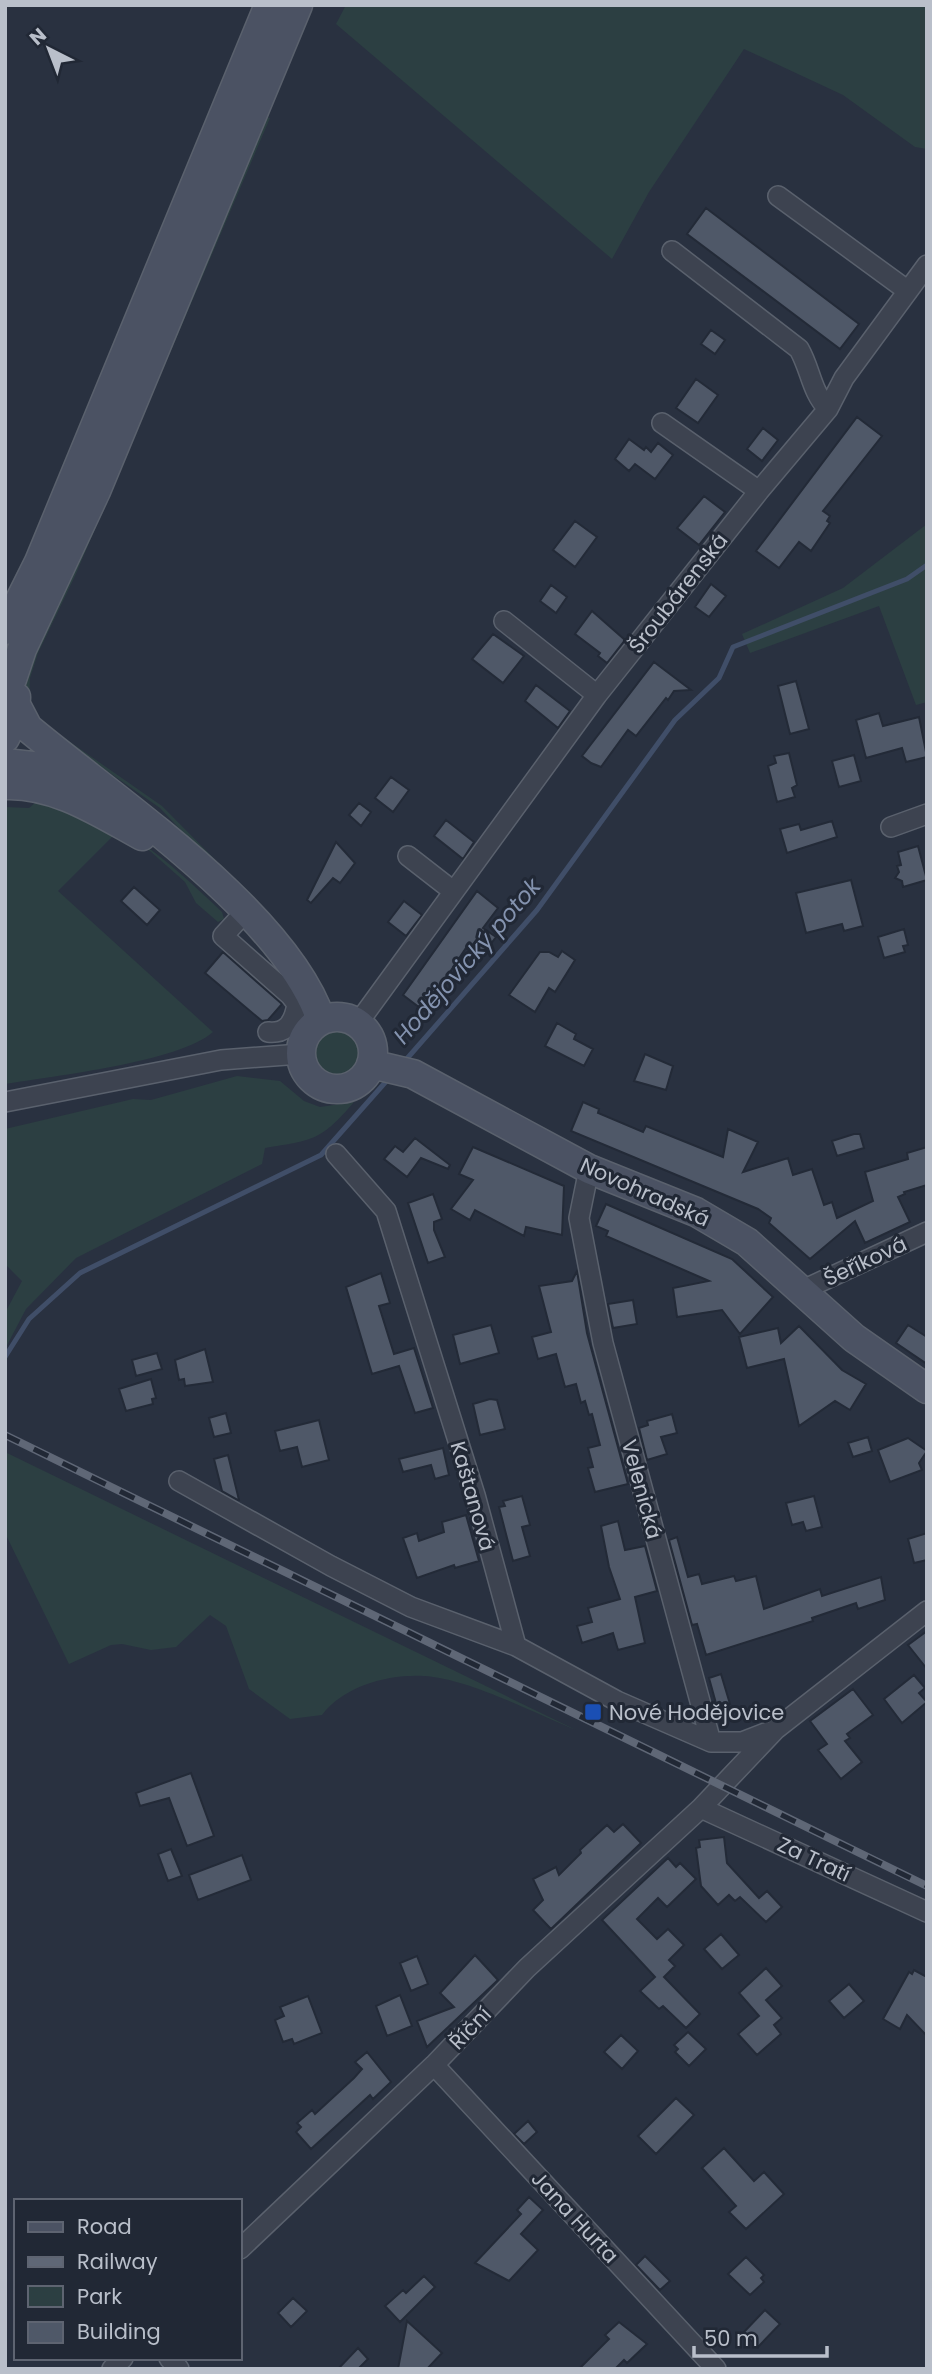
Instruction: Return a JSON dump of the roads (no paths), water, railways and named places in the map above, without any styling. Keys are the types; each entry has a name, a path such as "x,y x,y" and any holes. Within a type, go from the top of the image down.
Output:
{"main road":[{"path":"5,630 39,562 70,481 269,5"},
{"path":"298,5 101,478 9,672 10,723 28,727 201,868 245,912 321,1020"},
{"path":"5,590 34,556 70,481"},
{"path":"5,763 41,767 121,803"},
{"path":"5,785 34,787 65,796 201,868"},
{"path":"336,1016 358,1023 391,1068 351,1086 331,1088 313,1081 306,1073 300,1054 306,1034 321,1020 336,1016"},
{"name":"Novohradská","path":"391,1068 589,1169 696,1212 747,1242 854,1338 927,1388"}],"street":[{"path":"778,196 908,291"},
{"path":"672,251 799,349 809,368 812,387 828,410"},
{"name":"Šroubárenská","path":"358,1023 597,695 759,491 828,410 844,378 927,265"},
{"path":"662,422 759,491"},
{"path":"504,621 597,695"},
{"path":"891,827 927,814"},
{"path":"408,856 453,891"},
{"path":"268,1032 278,1033 294,1021 298,988"},
{"path":"5,1102 220,1060 300,1054"},
{"name":"Kaštanová","path":"336,1154 386,1212 475,1495 516,1646"},
{"name":"Velenická","path":"589,1169 579,1218 603,1343 711,1742"},
{"name":"Šeříková","path":"803,1290 927,1232"},
{"path":"179,1480 331,1566 411,1607 516,1646 617,1701 711,1742 742,1742 776,1729 927,1611"},
{"name":"Říční","path":"242,2247 433,2065 527,1968 701,1808 776,1729"},
{"name":"Za Tratí","path":"701,1808 927,1912"},
{"name":"Jana Hurta","path":"433,2065 716,2369"}],"waterway":[{"name":"Hodějovický potok","path":"404,1062 537,910 675,720 719,678 733,647 907,579 927,565"},
{"name":"Hodějovický potok","path":"5,1357 29,1319 80,1273 321,1155 390,1077"}],"railway":[{"path":"5,1435 927,1886"}],"place":[{"name":"Nové Hodějovice","path":"593,1712"}]}
